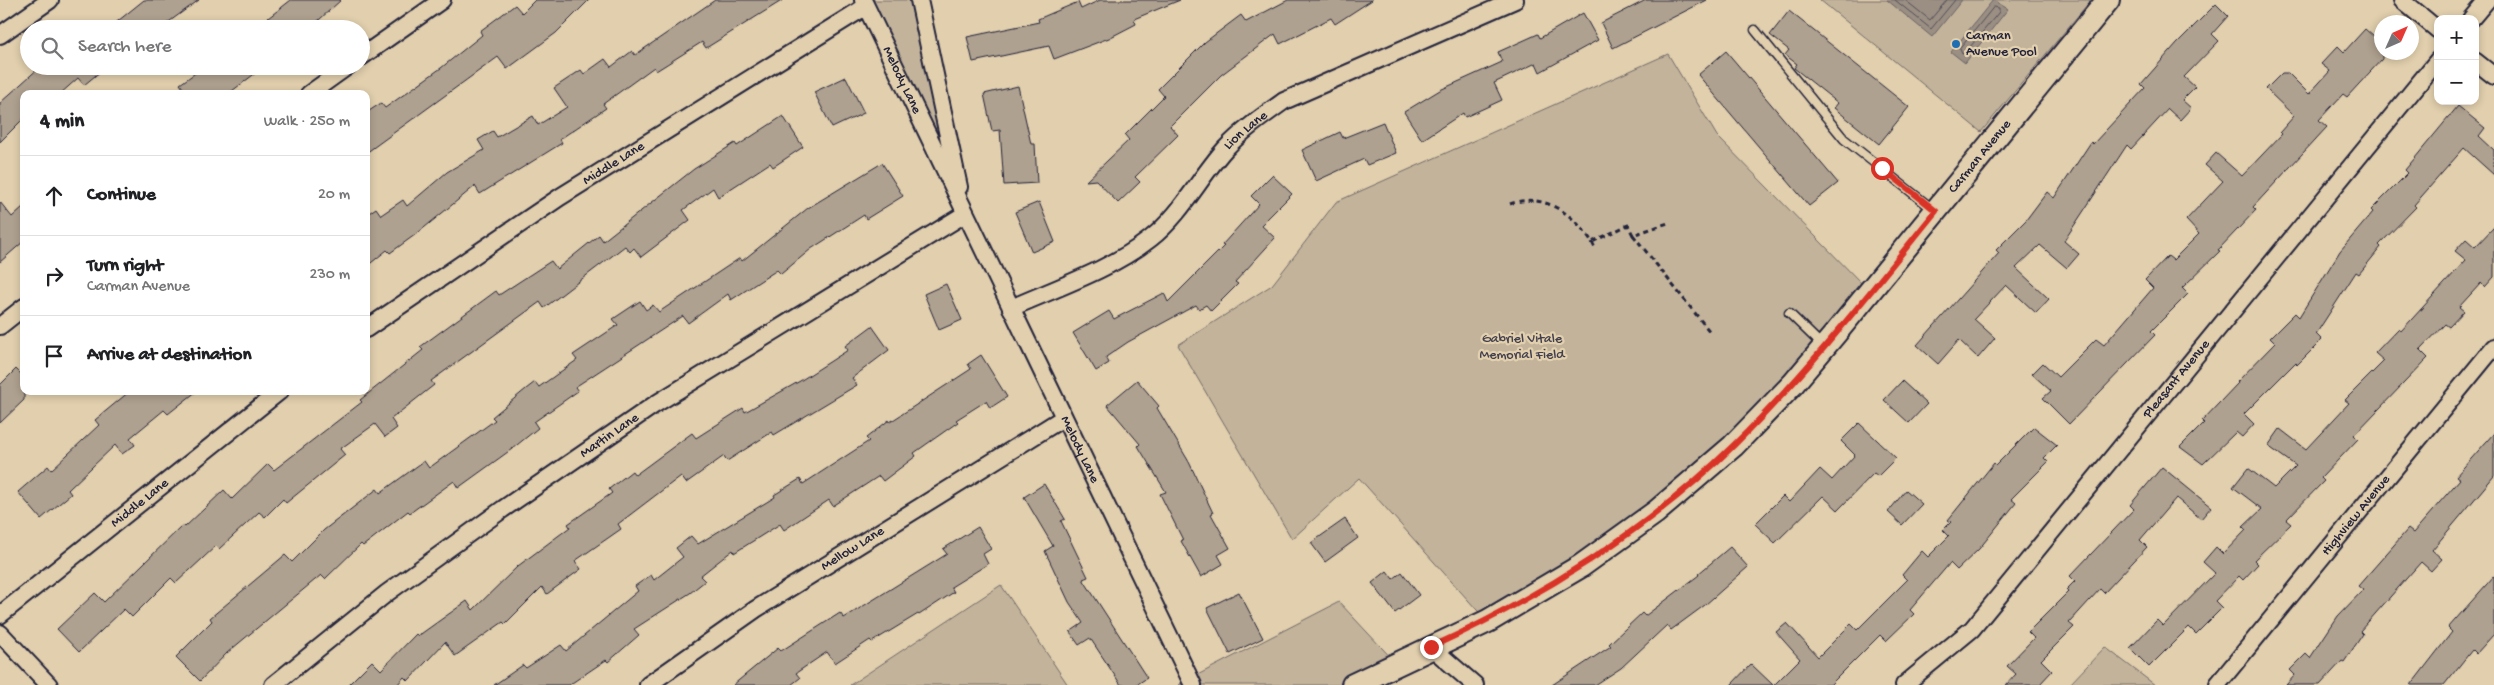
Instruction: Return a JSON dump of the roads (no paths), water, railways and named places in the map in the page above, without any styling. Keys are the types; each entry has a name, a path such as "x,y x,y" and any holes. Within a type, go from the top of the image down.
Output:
{"main road":[{"name":"Carman Avenue","path":"1353,685 1488,621 1573,570 1656,512 1733,446 1793,384 2108,0"}],"street":[{"path":"22,20 50,0"},
{"path":"370,51 442,0"},
{"name":"Lion Lane","path":"1011,308 1116,261 1151,239 1184,205 1225,149 1254,122 1284,102 1515,0"},
{"path":"2402,0 2434,27"},
{"path":"2474,15 2487,0"},
{"name":"Melody Lane","path":"922,1 965,214"},
{"name":"Melody Lane","path":"864,4 1062,418 1193,685"},
{"name":"Middle Lane","path":"370,326 560,197 864,4"},
{"path":"0,36 20,22"},
{"path":"2479,64 2494,76"},
{"name":"Pleasant Avenue","path":"1904,685 1972,629 2434,65"},
{"path":"315,90 335,75"},
{"name":"Martin Lane","path":"273,685 387,593 502,509 654,405 965,214"},
{"path":"0,326 20,310"},
{"name":"Highview Avenue","path":"2218,684 2494,347"},
{"name":"Middle Lane","path":"0,615 275,395"},
{"name":"Mellow Lane","path":"648,685 756,609 1062,418"},
{"path":"0,633 49,685"},
{"path":"1431,647 1475,685"}],"lane":[{"path":"1754,30 1844,139 1936,211"},
{"path":"1790,313 1824,347"}],"water":[{"path":"1887,0 1962,0 1932,37"},
{"path":"1993,0 2008,9 1965,63 1951,52"}],"place":[{"name":"Carman Avenue Pool","path":"1956,44"}],"park label":[{"name":"Gabriel Vitale Memorial Field","path":"1522,348"}]}
